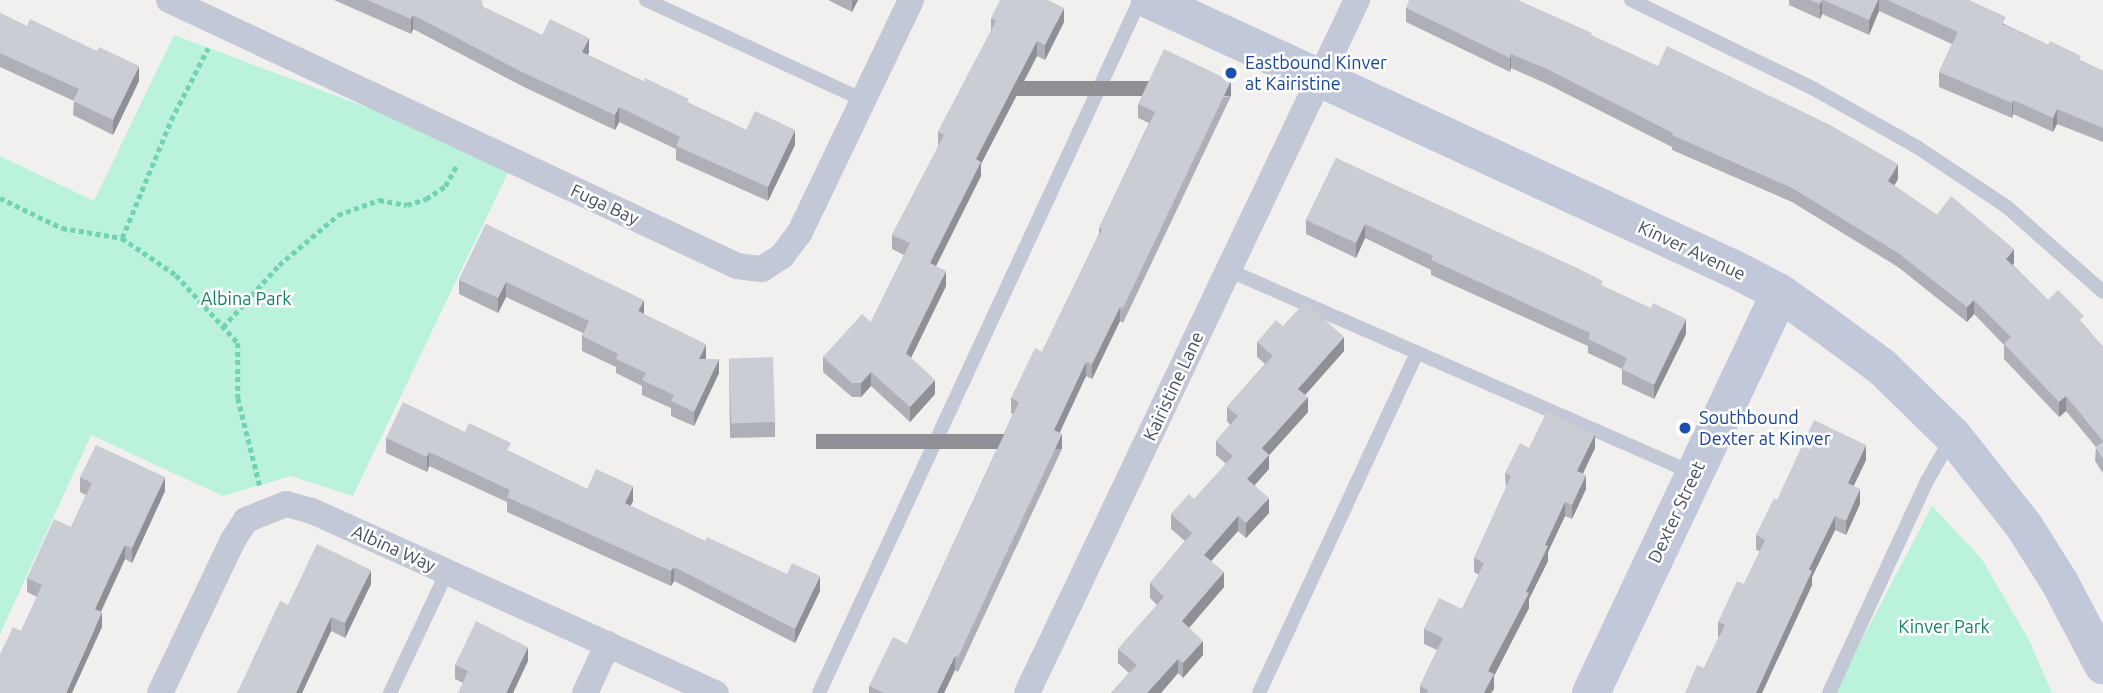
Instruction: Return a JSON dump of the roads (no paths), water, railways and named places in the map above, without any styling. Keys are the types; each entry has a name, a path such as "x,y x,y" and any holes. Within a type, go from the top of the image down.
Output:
{"street":[{"name":"Fuga Bay","path":"169,0 737,266 762,269 782,256 800,232 911,0"},
{"name":"Kinver Avenue","path":"1150,0 1732,268 1780,293 1882,367 1953,436 2031,538 2060,583 2103,665"},
{"name":"Kairistine Lane","path":"1027,693 1357,0"},
{"name":"Dexter Street","path":"1591,693 1780,293"},
{"name":"Albina Way","path":"160,693 233,540 246,520 286,504 312,511 716,693"},
{"path":"585,693 608,645"}],"lane":[{"path":"646,0 863,100"},
{"path":"819,693 1140,0"},
{"path":"1631,0 1814,89 1917,147 2007,207 2103,292"},
{"path":"1228,270 1694,473"},
{"path":"1259,693 1417,353"},
{"path":"1829,693 1927,481 1953,436"},
{"path":"390,693 447,572"}],"place":[{"name":"Eastbound Kinver at Kairistine","path":"1231,73"},
{"name":"Southbound Dexter at Kinver","path":"1685,428"}],"park label":[{"name":"Albina Park","path":"246,298"},
{"name":"Kinver Park","path":"1944,626"}]}
